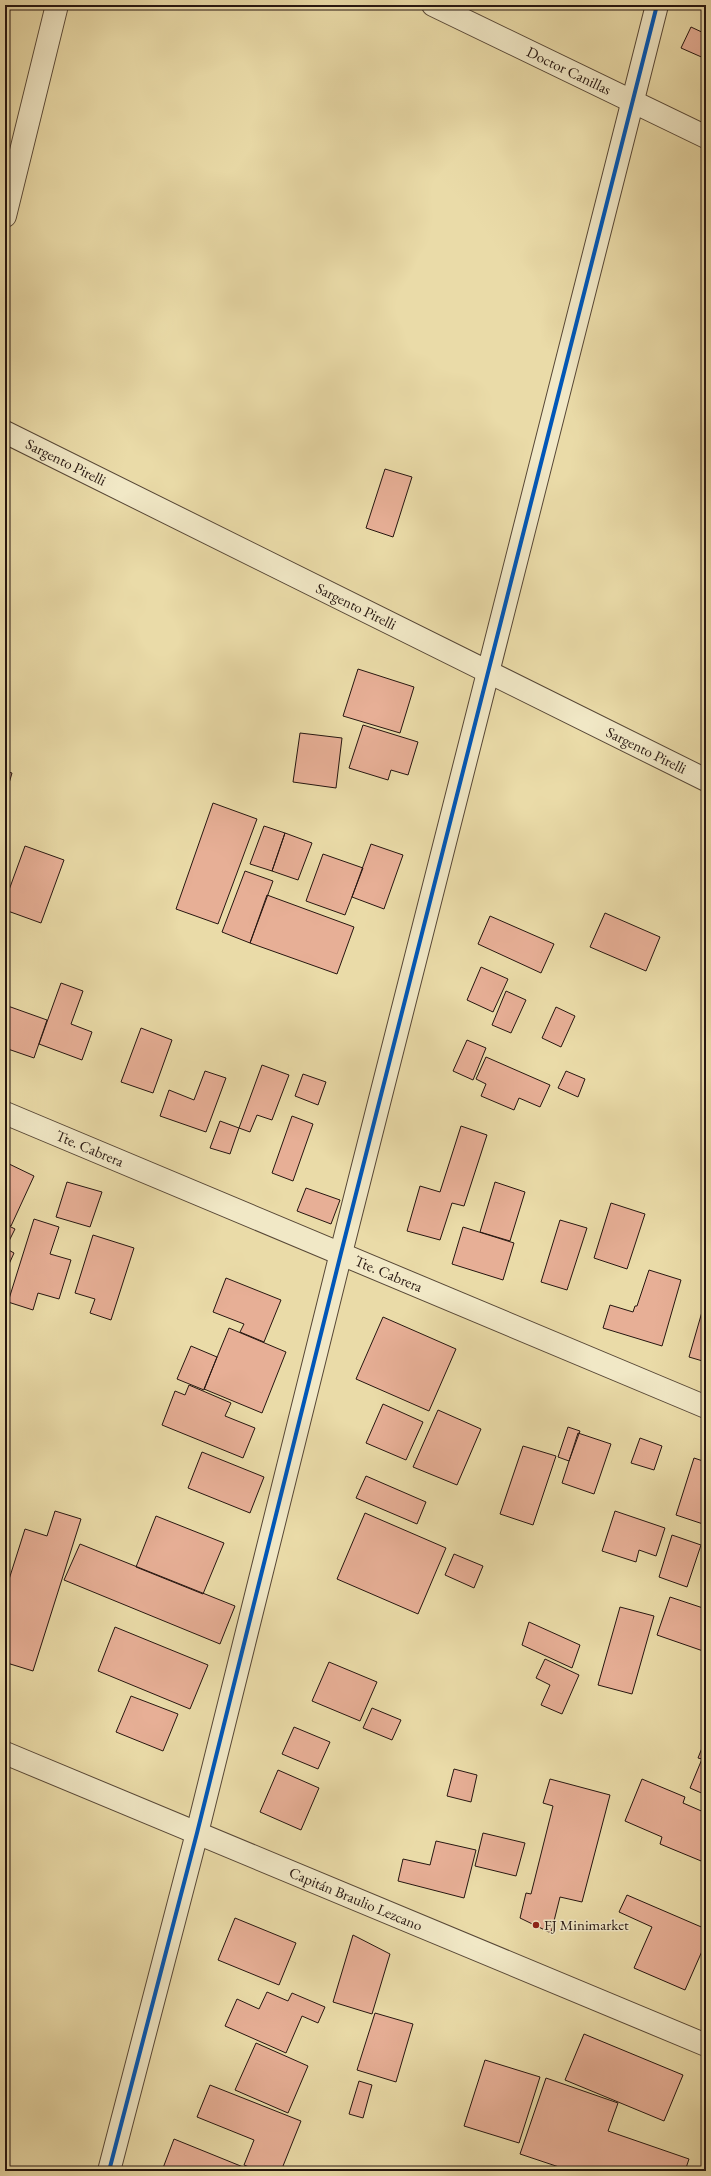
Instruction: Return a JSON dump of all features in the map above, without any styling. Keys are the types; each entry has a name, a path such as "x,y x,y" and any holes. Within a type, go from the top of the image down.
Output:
{"street":[{"path":"5,216 57,5"},
{"name":"Doctor Canillas","path":"433,5 706,137"},
{"path":"109,2171 197,1833 341,1253 656,5"},
{"name":"Sargento Pirelli","path":"5,432 706,780"},
{"name":"Tte. Cabrera","path":"5,1114 706,1406"},
{"name":"Capitán Braulio Lezcano","path":"5,1754 706,2045"}],"building":[{"path":"691,27 706,34 706,59 681,48"},
{"path":"385,469 412,477 393,537 366,528"},
{"path":"358,669 414,687 400,733 343,716"},
{"path":"363,725 418,742 408,775 391,770 388,780 349,768"},
{"path":"300,733 342,738 336,788 293,782"},
{"path":"5,771 12,773 5,797"},
{"path":"213,803 257,819 218,924 176,909"},
{"path":"264,826 285,833 272,871 250,864"},
{"path":"285,833 312,843 298,880 272,871"},
{"path":"371,844 403,855 384,909 352,897"},
{"path":"25,846 64,860 41,923 5,910 5,901"},
{"path":"323,854 363,868 345,915 306,901"},
{"path":"245,871 273,881 250,943 222,932"},
{"path":"267,895 354,927 337,974 250,943"},
{"path":"605,913 660,937 646,971 590,947"},
{"path":"490,916 554,944 541,973 478,944"},
{"path":"481,967 508,979 493,1012 467,1000"},
{"path":"61,983 83,991 71,1024 92,1032 82,1060 39,1044"},
{"path":"506,991 526,1000 511,1033 492,1025"},
{"path":"5,1005 47,1020 34,1058 5,1048"},
{"path":"556,1007 575,1016 561,1047 542,1038"},
{"path":"141,1028 172,1040 153,1093 121,1082"},
{"path":"467,1040 486,1048 473,1080 453,1071"},
{"path":"486,1057 550,1085 540,1107 519,1098 514,1110 481,1096 486,1084 476,1079"},
{"path":"262,1065 289,1075 272,1120 257,1115 250,1132 239,1128"},
{"path":"205,1071 226,1078 206,1132 160,1116 169,1090 194,1100"},
{"path":"566,1071 585,1079 578,1097 558,1088"},
{"path":"303,1074 326,1082 318,1105 295,1096"},
{"path":"292,1116 313,1124 293,1181 272,1173"},
{"path":"220,1121 239,1128 230,1154 210,1148"},
{"path":"461,1126 487,1135 464,1206 452,1203 440,1240 407,1231 420,1186 440,1192"},
{"path":"5,1162 34,1176 11,1226 5,1223"},
{"path":"67,1182 102,1192 90,1227 56,1217"},
{"path":"495,1182 525,1192 510,1241 480,1232"},
{"path":"306,1188 340,1200 331,1224 297,1211"},
{"path":"611,1203 645,1214 627,1269 594,1258"},
{"path":"34,1219 59,1227 50,1254 71,1260 59,1299 38,1293 33,1310 8,1302"},
{"path":"560,1220 587,1228 567,1290 541,1282"},
{"path":"5,1224 15,1229 6,1247 5,1247"},
{"path":"463,1227 514,1243 503,1280 452,1264"},
{"path":"93,1235 134,1248 111,1320 90,1313 95,1299 75,1293"},
{"path":"5,1248 14,1253 5,1273"},
{"path":"649,1270 681,1280 662,1346 603,1328 610,1305 633,1312 635,1306 637,1306"},
{"path":"226,1278 281,1300 264,1342 240,1332 244,1324 213,1312"},
{"path":"706,1298 706,1362 689,1357"},
{"path":"383,1317 456,1349 429,1411 356,1379"},
{"path":"229,1328 286,1352 262,1413 204,1389"},
{"path":"191,1346 217,1357 204,1390 177,1379"},
{"path":"189,1385 231,1403 225,1416 255,1428 243,1458 162,1425 175,1391 185,1395"},
{"path":"383,1404 423,1422 406,1460 366,1443"},
{"path":"438,1410 481,1429 457,1485 413,1467"},
{"path":"568,1427 580,1431 569,1461 558,1457"},
{"path":"578,1433 611,1444 594,1494 562,1483"},
{"path":"640,1438 662,1446 654,1470 631,1463"},
{"path":"523,1446 556,1456 533,1525 500,1514"},
{"path":"202,1452 264,1477 250,1513 188,1488"},
{"path":"694,1458 706,1462 706,1525 676,1515"},
{"path":"366,1476 426,1502 417,1524 356,1498"},
{"path":"55,1511 81,1519 33,1671 7,1663 9,1657 5,1655 5,1592 25,1529 47,1536"},
{"path":"615,1511 665,1528 656,1556 639,1550 636,1562 602,1551"},
{"path":"365,1513 446,1548 418,1614 337,1579"},
{"path":"156,1516 224,1543 203,1594 136,1567"},
{"path":"672,1535 701,1545 687,1587 659,1577"},
{"path":"80,1544 235,1606 220,1644 64,1580"},
{"path":"454,1554 483,1566 474,1588 445,1575"},
{"path":"670,1597 706,1609 706,1652 657,1635"},
{"path":"620,1607 654,1616 632,1694 598,1685"},
{"path":"529,1622 580,1645 572,1668 522,1645"},
{"path":"115,1627 208,1665 190,1709 98,1671"},
{"path":"545,1659 579,1675 562,1714 541,1705 550,1685 536,1678"},
{"path":"329,1662 377,1682 360,1721 312,1701"},
{"path":"131,1696 178,1714 163,1751 116,1732"},
{"path":"372,1708 401,1720 392,1740 363,1728"},
{"path":"294,1727 330,1742 318,1769 282,1754"},
{"path":"702,1748 706,1749 706,1795 690,1788 702,1759 698,1758"},
{"path":"454,1769 477,1775 471,1802 447,1796"},
{"path":"278,1770 319,1788 301,1830 260,1812"},
{"path":"550,1779 610,1795 582,1902 560,1897 551,1933 520,1918 526,1893 531,1894 553,1806 543,1803"},
{"path":"642,1779 685,1797 683,1803 706,1813 706,1863 660,1844 662,1837 625,1821"},
{"path":"483,1833 525,1843 516,1876 475,1866"},
{"path":"436,1841 476,1850 464,1898 398,1881 403,1859 430,1865"},
{"path":"627,1895 706,1929 706,1942 685,1990 634,1968 652,1927 619,1912"},
{"path":"235,1918 296,1943 279,1985 218,1960"},
{"path":"353,1935 390,1954 372,2014 333,2002"},
{"path":"267,1992 288,2001 292,1993 325,2007 318,2023 302,2016 286,2053 225,2026 237,1999 259,2009"},
{"path":"375,2013 413,2024 396,2082 357,2070"},
{"path":"584,2034 683,2075 664,2121 565,2080"},
{"path":"256,2043 308,2066 288,2113 235,2090"},
{"path":"485,2060 540,2077 519,2143 464,2126"},
{"path":"546,2078 618,2103 608,2131 689,2159 685,2171 571,2171 520,2154"},
{"path":"359,2081 372,2085 363,2118 349,2114"},
{"path":"210,2085 301,2121 281,2171 259,2171 244,2165 254,2140 197,2117"},
{"path":"174,2139 253,2171 170,2171 163,2168"}],"cycle path":[{"path":"109,2171 197,1833 341,1253 657,5"}],"place":[{"name":"FJ Minimarket","path":"536,1925"}]}
